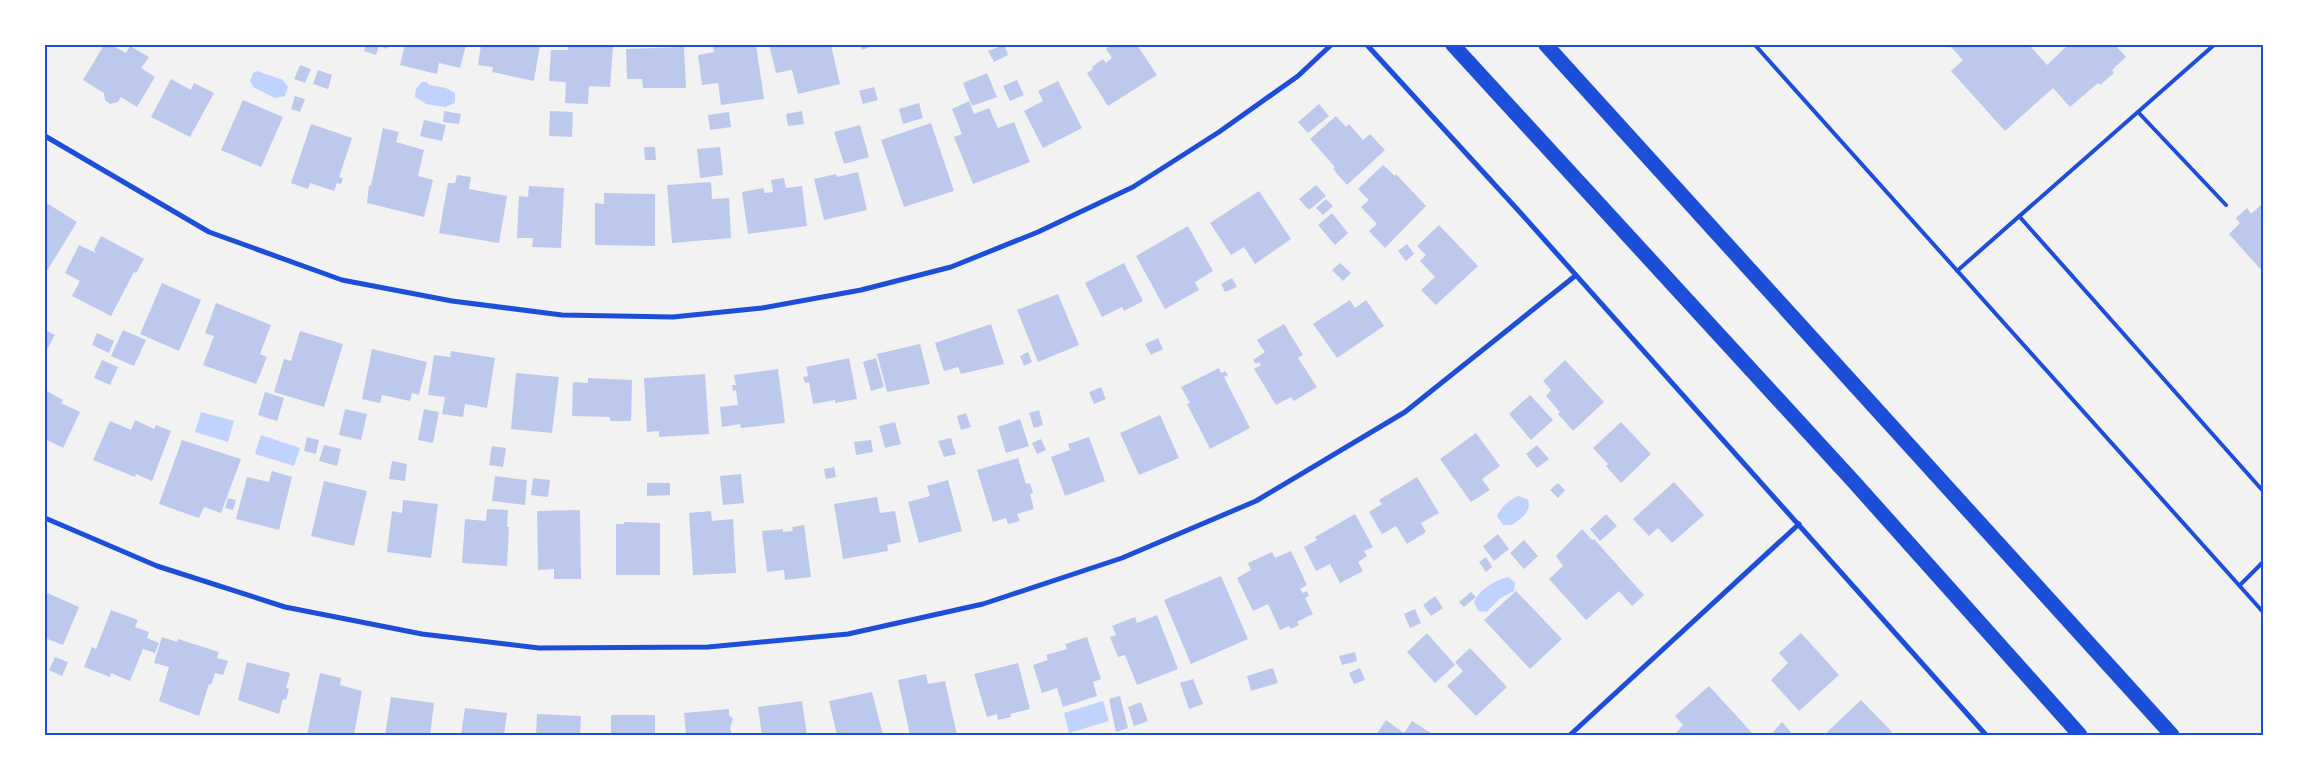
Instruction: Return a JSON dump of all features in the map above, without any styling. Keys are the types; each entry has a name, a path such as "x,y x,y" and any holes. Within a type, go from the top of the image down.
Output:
{"highway":[{"path":"1453,45 1854,482 2080,735"},
{"path":"1546,45 2172,735"}],"street":[{"path":"45,136 208,232 342,280 452,302 562,315 673,317 762,308 861,290 951,266 1038,232 1133,187 1219,132 1298,76 1331,45"},
{"path":"1367,45 1517,209 1986,735"},
{"path":"45,518 157,566 284,607 422,634 539,648 579,648 708,647 848,634 993,601 1122,558 1256,501 1405,412 1575,276"},
{"path":"1570,735 1799,524"}],"lane":[{"path":"1755,45 2263,612"},
{"path":"1957,271 2214,45"},
{"path":"2138,112 2226,205"},
{"path":"2019,216 2263,491"},
{"path":"2240,585 2263,562"}],"water":[{"path":"257,71 283,80 288,87 285,96 275,98 253,87 250,81 253,73"},
{"path":"422,82 446,88 455,93 455,103 445,107 426,104 415,97 416,89"},
{"path":"201,412 234,421 228,442 195,432"},
{"path":"261,435 300,448 294,466 255,454"},
{"path":"1519,496 1528,500 1527,511 1512,525 1503,525 1497,516 1498,513 1509,501"},
{"path":"1508,577 1515,582 1514,591 1499,599 1487,612 1478,611 1474,602 1480,593 1498,580"},
{"path":"1103,701 1109,721 1069,733 1064,713"}],"building":[{"path":"104,45 111,45 126,53 130,46 149,57 141,68 155,77 137,107 121,97 118,102 110,104 105,100 104,93 83,80"},
{"path":"366,45 388,45 387,49 379,46 376,55 364,51"},
{"path":"405,45 466,45 460,68 439,63 437,74 400,65"},
{"path":"481,45 540,45 534,81 492,72 493,67 478,65"},
{"path":"568,45 613,47 610,87 589,86 588,104 565,103 566,82 549,81 551,50 568,50"},
{"path":"756,45 764,99 721,105 718,83 702,85 698,55 714,52 713,47"},
{"path":"769,45 831,45 840,84 798,94 792,70 776,73"},
{"path":"860,45 875,45 862,50"},
{"path":"1004,45 1008,55 994,62 988,51"},
{"path":"1108,45 1137,45 1157,75 1108,106 1087,73 1103,59 1106,63 1112,58 1106,49 1109,47"},
{"path":"1949,45 2031,45 2047,65 2068,45 2115,45 2126,57 2112,70 2114,73 2100,85 2098,83 2070,107 2053,88 2005,131 1951,71 1963,60"},
{"path":"684,47 686,88 643,88 642,79 627,79 626,49"},
{"path":"300,65 311,69 305,83 294,79"},
{"path":"318,70 332,75 328,89 313,84"},
{"path":"987,73 997,97 972,106 963,83"},
{"path":"171,79 191,90 194,83 214,93 190,137 151,117"},
{"path":"1017,80 1024,95 1010,101 1003,86"},
{"path":"1058,81 1082,128 1043,148 1024,111 1043,101 1038,91"},
{"path":"874,87 878,100 863,104 859,91"},
{"path":"295,96 305,99 300,112 291,109"},
{"path":"243,100 283,117 261,167 221,150"},
{"path":"969,101 974,114 989,108 998,128 1014,122 1030,162 973,184 954,137 962,134 952,109"},
{"path":"919,103 923,118 903,124 899,109"},
{"path":"1319,104 1329,116 1308,133 1298,122"},
{"path":"444,111 461,114 459,124 443,122"},
{"path":"550,111 573,112 572,137 549,136"},
{"path":"802,111 804,124 788,126 786,114"},
{"path":"729,112 731,127 710,130 708,115"},
{"path":"1336,116 1346,127 1349,124 1363,140 1370,134 1385,150 1347,185 1333,169 1335,167 1310,139"},
{"path":"424,120 446,125 442,141 420,136"},
{"path":"931,123 954,191 904,207 881,140"},
{"path":"311,124 352,138 339,177 343,178 341,184 337,183 334,191 310,183 308,189 291,183"},
{"path":"860,125 869,157 844,164 834,132"},
{"path":"383,128 399,132 396,142 424,150 418,176 433,180 424,217 367,203 369,185 371,186"},
{"path":"644,147 655,147 656,160 645,160"},
{"path":"720,147 723,175 700,178 697,149"},
{"path":"1383,165 1395,176 1396,174 1426,206 1385,248 1369,231 1377,224 1361,207 1369,200 1358,189"},
{"path":"858,172 867,210 824,220 814,179 836,174 837,177"},
{"path":"457,175 471,177 469,189 507,196 499,243 439,233 448,183 455,183"},
{"path":"784,178 786,188 802,186 807,226 748,234 742,192 764,188 764,193 773,192 771,180"},
{"path":"711,182 712,199 729,198 731,238 672,243 667,185"},
{"path":"1316,185 1326,196 1309,210 1299,199"},
{"path":"529,186 564,188 561,248 532,247 533,238 517,238 519,196 528,197"},
{"path":"1259,191 1291,239 1255,264 1244,247 1231,255 1210,223"},
{"path":"604,193 655,194 655,246 595,245 595,203 604,204"},
{"path":"1326,199 1333,206 1323,215 1316,208"},
{"path":"45,202 77,222 45,274"},
{"path":"2263,203 2263,272 2229,234 2240,223 2236,218 2247,208 2251,214"},
{"path":"1332,213 1348,233 1335,245 1318,225"},
{"path":"1439,225 1478,266 1436,305 1421,290 1435,277 1420,261 1426,255 1417,246"},
{"path":"1188,226 1213,271 1195,282 1199,290 1165,309 1136,256"},
{"path":"101,236 144,259 136,273 134,272 111,316 72,296 80,281 65,273 79,245 96,253 94,250"},
{"path":"1407,244 1414,254 1406,261 1398,251"},
{"path":"1124,263 1143,301 1124,311 1122,307 1102,317 1085,283"},
{"path":"1340,263 1351,273 1343,281 1332,270"},
{"path":"1232,278 1237,287 1225,292 1221,284"},
{"path":"162,283 201,300 179,351 140,334"},
{"path":"1058,294 1079,345 1038,362 1017,310"},
{"path":"1350,300 1355,308 1366,300 1384,326 1337,358 1313,324"},
{"path":"216,303 271,325 260,354 267,357 256,384 203,365 214,336 205,333"},
{"path":"991,324 1004,364 961,374 958,367 944,371 935,343"},
{"path":"1284,324 1303,355 1298,358 1317,387 1294,401 1291,397 1276,405 1254,369 1261,365 1259,362 1256,364 1253,360 1265,352 1257,340"},
{"path":"45,330 55,335 45,353"},
{"path":"123,330 146,340 134,366 111,356"},
{"path":"300,331 343,344 324,407 274,392 284,359 291,361"},
{"path":"97,333 114,341 109,353 92,345"},
{"path":"1158,338 1163,349 1151,355 1145,344"},
{"path":"920,344 930,384 887,392 877,354"},
{"path":"372,349 427,362 419,395 412,393 410,401 382,395 380,403 362,399"},
{"path":"451,351 495,358 487,408 465,404 463,417 442,414 445,397 428,395 434,355 450,357"},
{"path":"1028,352 1032,362 1024,366 1020,356"},
{"path":"849,358 857,399 813,404 809,382 805,383 803,377 808,376 806,367"},
{"path":"876,358 884,387 871,391 863,362"},
{"path":"102,360 118,367 110,385 94,378"},
{"path":"1565,360 1604,402 1573,431 1546,396 1551,390 1543,381"},
{"path":"1219,368 1221,373 1225,371 1228,375 1224,377 1250,428 1210,449 1187,404 1190,403 1181,387"},
{"path":"778,369 785,423 741,428 740,424 722,427 720,407 738,405 736,390 733,391 732,385 736,385 734,375"},
{"path":"516,373 559,377 552,433 511,429"},
{"path":"705,374 709,434 659,437 659,431 647,432 644,378"},
{"path":"588,378 632,380 631,421 610,421 610,417 572,416 573,382 588,383"},
{"path":"1101,387 1106,399 1094,404 1089,392"},
{"path":"45,390 63,400 61,403 80,412 63,448 45,439"},
{"path":"265,392 284,398 277,421 258,415"},
{"path":"1530,395 1553,420 1531,440 1509,414"},
{"path":"345,409 367,414 361,440 339,435"},
{"path":"424,409 439,412 433,443 418,440"},
{"path":"1039,410 1043,425 1034,428 1029,413"},
{"path":"966,413 971,427 961,430 957,416"},
{"path":"1160,415 1179,458 1139,475 1120,433"},
{"path":"1020,419 1029,446 1006,453 998,427"},
{"path":"135,420 154,429 156,425 171,431 152,481 136,474 135,477 93,460 110,421 131,430"},
{"path":"895,422 901,444 885,448 879,426"},
{"path":"1621,422 1651,454 1621,483 1606,466 1608,464 1593,448"},
{"path":"1476,433 1500,466 1482,479 1490,490 1471,502 1440,459"},
{"path":"307,437 319,440 316,454 304,451"},
{"path":"1089,437 1105,481 1065,496 1051,457 1070,450 1068,444"},
{"path":"951,438 956,454 944,457 938,441"},
{"path":"1041,439 1046,450 1037,454 1032,443"},
{"path":"182,440 241,459 221,513 204,507 199,518 159,504"},
{"path":"871,440 873,452 856,455 854,442"},
{"path":"324,445 341,449 337,466 319,461"},
{"path":"1537,445 1549,459 1537,468 1526,454"},
{"path":"492,446 506,448 503,467 489,465"},
{"path":"1018,458 1026,484 1030,483 1033,493 1030,494 1034,509 1017,514 1020,521 1008,524 1006,518 993,522 977,470"},
{"path":"392,461 407,464 405,481 389,479"},
{"path":"834,467 836,477 826,479 824,469"},
{"path":"272,471 292,477 279,530 236,519 247,477 269,482"},
{"path":"741,474 744,503 723,505 720,476"},
{"path":"495,476 527,480 525,505 492,501"},
{"path":"1417,477 1439,513 1421,523 1426,532 1407,544 1396,526 1382,534 1369,512 1382,504 1379,500"},
{"path":"533,478 550,480 548,497 531,495"},
{"path":"948,480 962,531 919,543 908,502 930,496 927,486"},
{"path":"324,481 367,491 354,546 311,536"},
{"path":"1674,482 1704,515 1672,543 1658,528 1649,536 1633,519"},
{"path":"647,483 670,483 670,495 647,496"},
{"path":"1558,483 1565,490 1558,498 1550,490"},
{"path":"877,497 880,513 895,511 901,542 887,545 888,551 843,559 834,504"},
{"path":"228,498 236,500 233,510 225,508"},
{"path":"403,500 438,504 431,558 387,552 392,511 402,513"},
{"path":"487,509 508,510 507,566 462,563 465,519 486,521"},
{"path":"580,510 581,579 554,579 554,569 538,570 537,511"},
{"path":"711,511 712,521 733,519 736,573 693,575 689,513"},
{"path":"1355,514 1373,547 1364,551 1367,556 1358,562 1363,571 1340,583 1330,564 1316,571 1304,547 1317,540 1315,537"},
{"path":"1606,514 1617,526 1600,541 1590,529"},
{"path":"624,522 660,523 660,575 616,575 616,524 624,524"},
{"path":"804,525 811,577 785,580 784,570 767,572 762,531 783,529 783,532 793,531 792,527"},
{"path":"1582,529 1592,540 1594,539 1644,595 1632,606 1619,591 1586,620 1549,579 1563,566 1556,556"},
{"path":"1498,534 1509,549 1494,561 1483,546"},
{"path":"1524,540 1538,556 1524,569 1510,553"},
{"path":"1291,551 1307,585 1300,589 1303,593 1307,591 1309,596 1305,598 1313,614 1297,622 1299,625 1291,629 1289,626 1280,630 1268,604 1253,611 1237,578 1251,570 1248,563 1272,552 1275,558"},
{"path":"1486,557 1492,567 1486,572 1479,562"},
{"path":"1221,576 1248,639 1191,664 1164,600"},
{"path":"1516,591 1562,639 1530,669 1484,620"},
{"path":"45,592 79,607 63,645 45,638"},
{"path":"1471,592 1476,597 1464,607 1459,602"},
{"path":"1435,596 1443,608 1431,616 1423,605"},
{"path":"1415,609 1421,623 1410,628 1404,614"},
{"path":"111,610 138,620 135,627 149,632 147,638 159,643 155,653 143,649 130,681 111,673 110,677 84,667 92,647 96,649"},
{"path":"1157,615 1178,669 1137,685 1125,655 1118,657 1110,637 1116,635 1112,626 1135,617 1137,623"},
{"path":"1427,633 1455,665 1435,683 1407,652"},
{"path":"1801,633 1839,675 1799,711 1771,680 1788,663 1779,653"},
{"path":"162,637 177,642 178,639 219,652 217,658 228,661 223,675 215,673 211,685 209,684 199,716 159,701 169,667 154,663"},
{"path":"1087,637 1101,679 1093,682 1097,696 1063,707 1057,688 1042,693 1033,665 1048,660 1046,655 1067,649 1065,644"},
{"path":"1470,648 1507,687 1476,716 1447,686 1463,671 1455,662"},
{"path":"1355,652 1357,661 1342,665 1339,656"},
{"path":"55,657 68,662 62,676 49,670"},
{"path":"247,662 290,673 286,688 289,689 286,700 283,699 279,714 238,700"},
{"path":"1018,663 1030,709 1010,714 1011,717 998,720 997,714 987,717 974,674"},
{"path":"1273,668 1278,683 1251,691 1247,676"},
{"path":"1360,668 1365,680 1354,684 1349,673"},
{"path":"320,673 341,678 340,685 362,691 354,735 307,735"},
{"path":"926,674 928,684 945,681 957,735 910,735 898,680"},
{"path":"1193,679 1203,704 1189,709 1180,683"},
{"path":"1709,686 1754,735 1674,735 1683,725 1675,716"},
{"path":"872,692 883,735 837,735 829,701"},
{"path":"1120,696 1128,728 1116,732 1109,699"},
{"path":"391,697 434,703 430,735 385,735"},
{"path":"1861,700 1892,732 1889,735 1824,735"},
{"path":"802,701 807,735 762,735 758,707"},
{"path":"1141,702 1148,721 1134,726 1128,707"},
{"path":"465,708 507,713 504,735 461,735"},
{"path":"729,709 729,715 733,719 730,728 732,735 686,735 684,713"},
{"path":"537,714 581,716 580,735 536,735"},
{"path":"611,715 655,715 655,735 611,735"},
{"path":"1386,720 1404,733 1412,721 1434,735 1376,735"},
{"path":"1782,722 1791,732 1788,735 1776,735 1773,732"}]}
